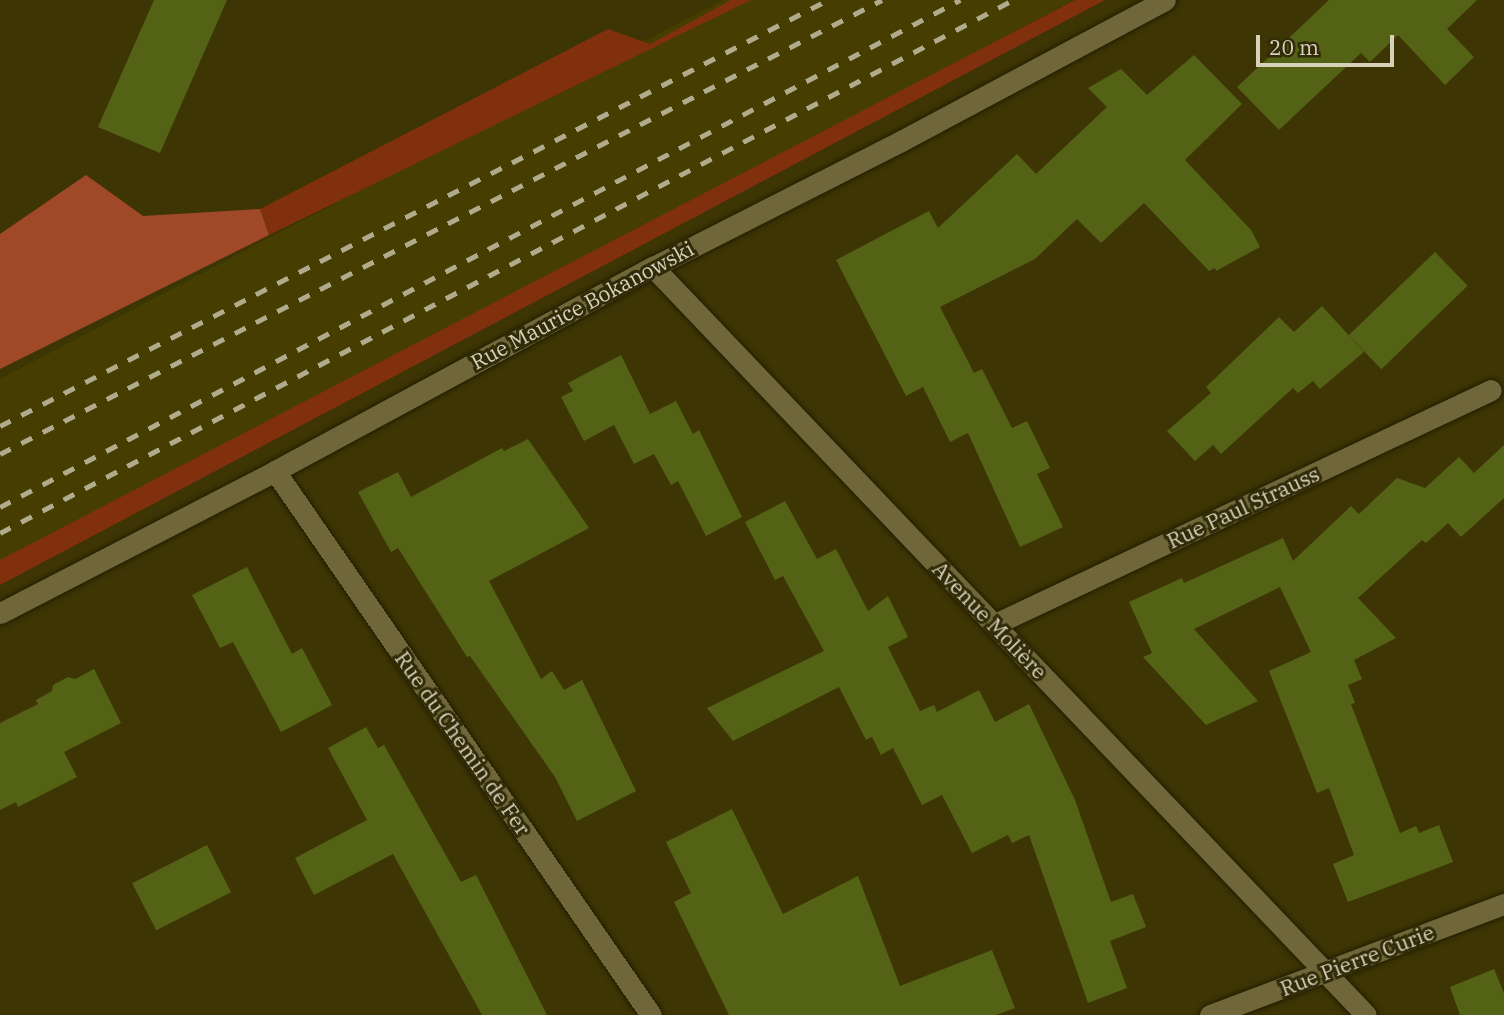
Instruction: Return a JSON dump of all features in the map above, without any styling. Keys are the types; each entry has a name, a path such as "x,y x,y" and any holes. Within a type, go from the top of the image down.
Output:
{"street":[{"name":"Rue Maurice Bokanowski","path":"0,613 275,471 653,267 901,141 1166,0"},
{"name":"Avenue Molière","path":"653,267 1366,1015"},
{"name":"Rue Paul Strauss","path":"995,625 1491,390"},
{"name":"Rue du Chemin de Fer","path":"275,471 651,1015"},
{"name":"Rue Pierre Curie","path":"1210,1015 1328,973 1504,904"}],"shaded area":[{"path":"723,0 1074,0 547,279 0,562 0,379"},
{"path":"731,0 751,0 269,235 260,209 608,29 650,44"},
{"path":"1075,0 1105,0 0,585 0,560"},
{"path":"86,175 143,216 260,209 269,235 0,369 0,234"}],"building":[{"path":"154,0 227,0 160,153 98,127"},
{"path":"1329,0 1477,0 1447,29 1474,57 1445,85 1398,35 1370,62 1361,53 1279,130 1237,87"},
{"path":"1194,55 1242,104 1185,160 1251,230 1260,247 1216,271 1215,268 1209,271 1144,203 1101,243 1077,219 1035,259 940,307 974,373 982,369 1012,428 1027,421 1050,468 1037,474 1063,527 1020,547 968,433 950,442 923,387 906,396 836,260 929,211 938,228 1017,154 1036,174 1107,107 1088,88 1121,69 1147,95"},
{"path":"1435,252 1468,286 1381,369 1349,335"},
{"path":"1322,306 1364,352 1320,389 1313,381 1298,393 1293,388 1221,454 1213,445 1195,461 1167,431 1211,393 1206,387 1279,317 1294,332"},
{"path":"621,355 650,414 676,401 693,434 699,430 742,517 706,536 678,481 671,485 654,454 634,464 614,425 584,441 561,397 573,391 568,383"},
{"path":"528,439 589,528 489,581 541,679 552,671 564,690 582,680 636,791 577,821 555,777 470,656 467,657 398,548 391,552 358,492 398,472 411,497 502,448 504,451"},
{"path":"1504,445 1504,498 1461,537 1448,523 1426,543 1422,540 1358,598 1396,638 1354,660 1362,679 1348,685 1355,703 1351,704 1400,833 1416,826 1419,833 1439,825 1453,862 1348,902 1333,864 1354,855 1329,788 1317,793 1269,671 1311,652 1280,587 1194,629 1258,701 1206,725 1143,657 1152,653 1129,602 1182,578 1184,583 1283,538 1293,561 1351,506 1359,514 1397,478 1425,488 1459,457 1474,473"},
{"path":"785,501 817,559 836,549 868,611 888,596 908,637 888,647 920,711 934,705 937,712 979,690 995,722 1029,704 1075,800 1111,902 1133,894 1146,927 1110,941 1127,988 1088,1003 1029,835 1012,843 1008,835 972,853 942,795 922,805 893,748 881,755 872,737 866,740 839,687 733,741 707,708 824,651 783,576 775,580 745,522"},
{"path":"247,567 292,654 302,648 332,705 281,732 233,642 220,648 192,595"},
{"path":"94,669 121,723 64,752 77,777 18,807 16,802 0,810 0,723 38,704 36,700 52,691 53,685 68,677 75,679"},
{"path":"366,727 378,748 384,745 461,882 476,875 547,1015 482,1015 393,854 314,895 295,858 367,820 328,748"},
{"path":"732,809 783,914 858,876 900,986 992,950 1015,1008 996,1015 729,1015 674,902 691,893 666,842"},
{"path":"207,845 231,892 156,930 132,883"},
{"path":"1494,969 1504,993 1504,1015 1460,1015 1450,987"}],"railway":[{"path":"0,426 828,0"},
{"path":"0,454 882,0"},
{"path":"0,507 960,0"},
{"path":"0,533 1013,0"}]}
